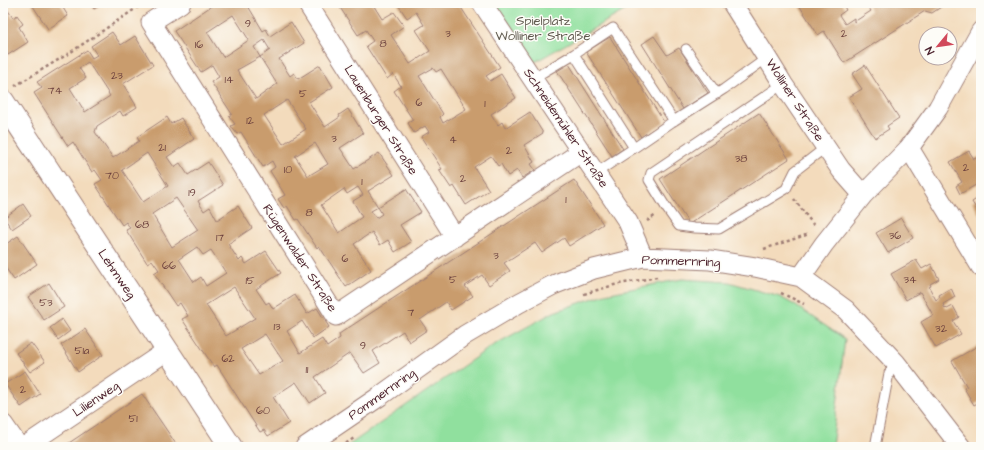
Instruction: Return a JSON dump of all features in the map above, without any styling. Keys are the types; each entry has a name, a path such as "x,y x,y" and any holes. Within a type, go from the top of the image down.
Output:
{"street":[{"path":"151,22 181,3"},
{"name":"Lauenburger Straße","path":"306,3 455,237"},
{"name":"Schneidemühler Straße","path":"482,3 628,222 643,257"},
{"name":"Wolliner Straße","path":"732,3 783,84 841,170 863,195"},
{"name":"Rügenwalder Straße","path":"151,22 336,316 582,152"},
{"path":"801,277 824,244 863,195 909,148 938,108 981,31"},
{"name":"Lehmweg","path":"6,95 231,447"},
{"path":"909,148 981,267"},
{"name":"Pommernring","path":"305,447 380,396 465,335 519,302 553,285 594,269 643,257 710,260 755,267 801,277 846,310 896,363 961,447"},
{"name":"Lilienweg","path":"24,447 168,350"},
{"path":"3,424 19,447"}],"lane":[{"path":"532,79 574,54 613,28 674,121"},
{"path":"686,49 717,94"},
{"path":"574,54 634,148"},
{"path":"596,173 717,94 768,58"},
{"path":"783,84 651,173 649,180 679,226 694,228 720,228 786,190 795,171 826,147"},
{"path":"875,447 889,373 896,363"}],"path":[{"path":"6,95 138,7 140,3"},
{"path":"138,7 151,22"},
{"path":"786,190 817,231"},
{"path":"642,224 667,208"},
{"path":"580,296 614,285 662,276"},
{"path":"777,291 807,305"},
{"path":"341,447 354,438"}],"green space":[{"name":"Spielplatz Wolliner Straße","path":"495,3 638,3 535,62"},
{"path":"682,279 729,282 780,297 845,339 832,447 346,447 492,346 554,312 605,294"}],"building":[{"path":"3,3 13,18 17,15 23,24 19,27 28,42 8,55 3,47"},
{"path":"31,3 60,3 68,16 48,29"},
{"path":"90,3 103,3 94,9"},
{"path":"216,3 252,3 248,6 263,31 266,29 270,36 291,22 304,43 279,59 290,76 294,73 298,79 320,65 333,87 309,102 325,127 340,117 339,115 348,109 363,133 340,148 354,169 379,153 394,175 368,191 378,207 406,189 421,212 400,225 411,242 395,252 388,240 380,245 372,232 354,244 371,270 346,287 319,246 317,248 298,219 296,220 287,206 284,208 278,199 285,195 270,171 275,167 272,161 263,167 241,132 237,134 231,126 235,124 229,116 232,114 211,82 219,77 212,65 201,72 174,31","holes":["233,15 249,40 223,57 207,32","264,40 270,50 260,57 254,47","260,57 277,84 256,99 237,70","287,100 306,129 283,144 264,115","315,143 328,164 308,176 295,156","358,187 363,195 353,201 362,217 339,233 321,205 344,189 347,194","378,207 382,214 376,218 371,211"]},
{"path":"337,3 372,3 382,19 394,12 404,26 391,35 410,64 430,51 416,30 424,25 416,12 407,18 397,3 458,3 500,67 486,76 490,81 501,74 516,98 491,114 498,125 502,122 505,128 530,112 543,133 524,145 534,162 531,164 535,170 522,178 517,170 508,176 501,164 498,166 491,156 474,167 489,190 466,205 454,186 451,188 439,170 442,169 421,137 429,132 425,126 414,133 408,123 413,120 394,91 401,86 393,74 387,79 366,46 373,41 366,30 358,35","holes":["433,68 436,72 441,69 466,109 443,123 440,117 443,114 419,76"]},
{"path":"802,3 842,3 846,10 839,15 845,24 854,18 854,22 871,11 868,6 873,3 947,3 932,13 925,11 844,63 824,31 818,35 799,5"},
{"path":"112,32 121,45 135,36 153,65 123,84 137,107 123,116 120,111 97,126 95,132 113,158 139,141 137,137 167,117 171,124 181,118 194,139 167,157 174,167 180,163 188,175 208,162 223,185 198,201 204,211 210,207 217,220 238,206 252,228 228,244 239,261 242,258 246,264 266,251 281,273 256,289 266,304 269,302 273,309 295,295 307,314 317,308 329,327 313,338 302,321 287,331 300,353 322,339 327,347 340,338 339,334 574,180 603,224 569,246 564,238 542,253 535,243 504,263 510,271 489,285 482,275 465,286 473,296 451,310 446,302 420,320 427,330 409,342 403,331 373,351 380,363 364,373 350,353 315,377 325,393 310,403 296,382 273,397 289,423 268,436 264,430 260,432 217,365 214,367 182,319 188,316 180,303 176,306 154,273 159,270 152,260 147,263 126,230 130,228 126,222 122,225 95,184 102,180 95,170 92,172 73,142 68,146 34,93 42,88 37,82 87,50 92,58 97,55 91,46","holes":["88,62 110,96 85,112 70,88 86,78 79,68","147,153 168,186 143,202 122,170","176,198 198,230 172,247 152,214","197,247 203,255 211,250 226,273 206,286 201,277 194,282 179,259","234,287 255,318 226,336 206,305","265,334 283,361 259,375 241,349"]},
{"path":"654,36 667,55 679,48 708,93 683,109 642,44"},
{"path":"610,37 664,122 641,137 586,52"},
{"path":"569,64 623,149 612,156 557,71"},
{"path":"865,65 899,118 887,126 889,129 875,138 849,97 862,89 852,74"},
{"path":"759,113 789,159 689,224 660,179"},
{"path":"969,151 974,159 981,156 981,182 960,194 956,186 962,182 950,162"},
{"path":"981,196 981,217 972,202"},
{"path":"23,204 31,216 12,229 4,218"},
{"path":"901,218 913,238 888,253 876,233"},
{"path":"18,236 37,264 14,280 3,264 3,246"},
{"path":"916,260 922,269 931,264 939,279 930,284 931,286 929,287 936,300 940,297 939,295 951,288 955,297 943,304 945,309 953,306 959,317 953,321 961,334 936,348 921,322 933,315 920,292 906,300 891,274"},
{"path":"49,283 64,307 44,320 28,297"},
{"path":"62,319 70,331 58,340 50,328"},
{"path":"85,329 103,355 78,372 61,345"},
{"path":"31,343 45,362 30,372 16,353"},
{"path":"981,344 981,401 974,405 964,388 967,387 952,361"},
{"path":"25,371 40,394 21,407 5,384"},
{"path":"142,394 178,447 63,447"}]}
